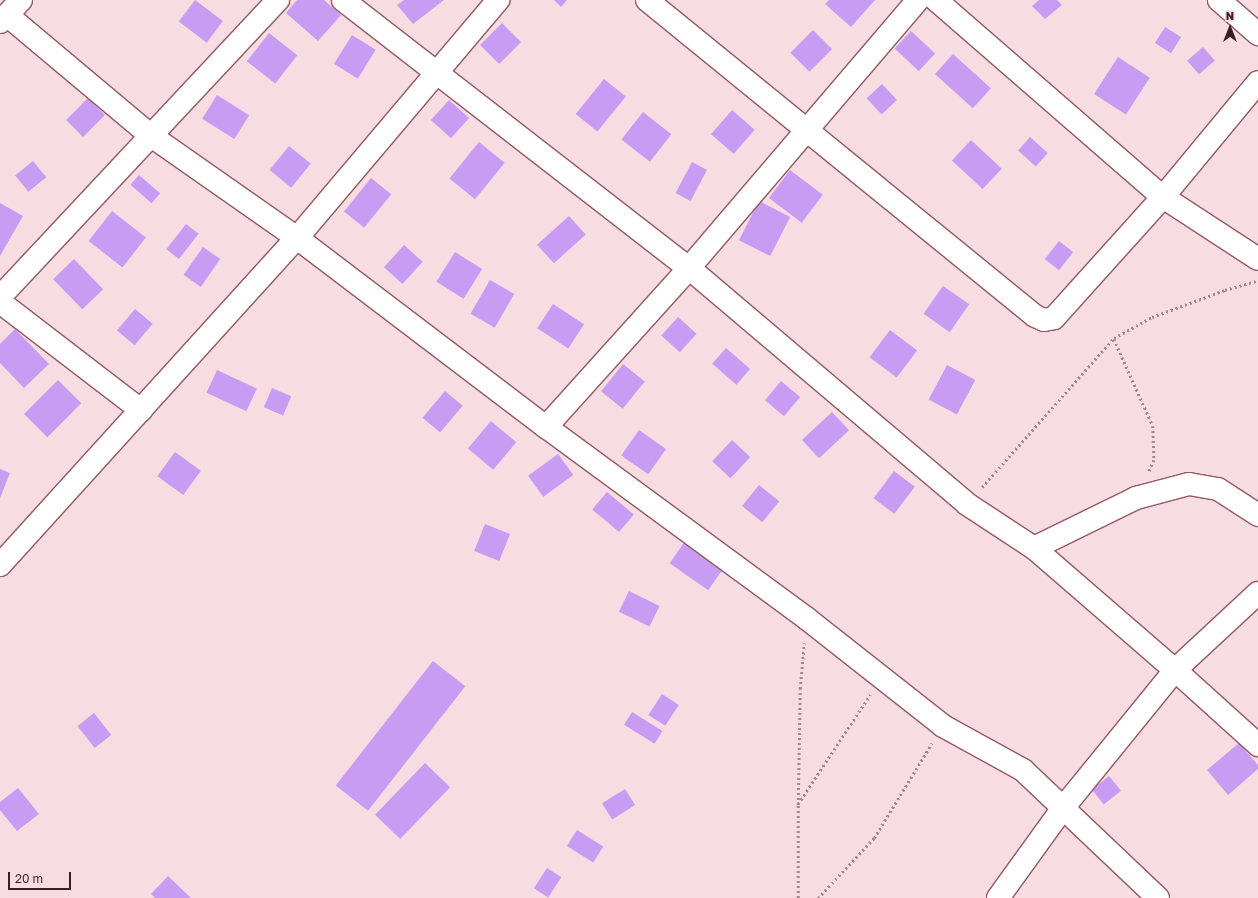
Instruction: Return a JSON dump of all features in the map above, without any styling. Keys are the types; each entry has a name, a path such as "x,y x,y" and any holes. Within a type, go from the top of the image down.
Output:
{"street":[{"path":"0,297 278,0"},
{"path":"343,0 689,268 967,504 1034,548 1175,670 1258,745"},
{"path":"0,565 297,238 498,0"},
{"path":"647,0 1035,316 1044,320 1054,318 1163,197 1258,82"},
{"path":"546,428 689,268 918,0"},
{"path":"936,0 1163,197 1258,259"},
{"path":"1219,0 1258,34"},
{"path":"9,12 150,135 297,238 546,428 806,618 943,726 1023,770 1158,898"},
{"path":"0,302 141,410"},
{"path":"1034,548 1136,498 1189,484 1218,489 1258,514"},
{"path":"998,898 1063,808 1175,670 1258,593"}],"path":[{"path":"967,504 1114,338 1152,317 1225,290 1258,280"},
{"path":"1114,338 1152,426 1154,460 1136,498"},
{"path":"798,898 800,689 806,618"},
{"path":"798,805 882,678"},
{"path":"818,898 874,838 943,726"}],"building":[{"path":"195,0 223,21 207,43 179,22"},
{"path":"297,0 324,0 341,15 318,41 286,13"},
{"path":"404,0 444,0 413,24 397,5"},
{"path":"554,0 567,0 561,7"},
{"path":"829,0 875,0 851,27 825,4"},
{"path":"1039,0 1057,0 1062,5 1045,19 1032,6"},
{"path":"502,23 521,42 499,64 480,45"},
{"path":"1165,27 1181,37 1171,53 1155,43"},
{"path":"813,30 832,49 809,72 790,53"},
{"path":"911,31 935,54 919,71 895,49"},
{"path":"269,33 297,55 275,84 247,61"},
{"path":"352,35 376,50 358,79 334,64"},
{"path":"1203,47 1215,61 1199,74 1187,61"},
{"path":"953,54 991,88 973,108 935,74"},
{"path":"1118,57 1150,78 1126,115 1094,94"},
{"path":"604,79 626,97 597,132 576,114"},
{"path":"882,84 897,100 882,114 867,98"},
{"path":"217,95 249,115 234,139 202,119"},
{"path":"88,98 105,115 83,137 66,120"},
{"path":"449,100 469,118 451,138 431,120"},
{"path":"732,110 755,130 734,154 711,134"},
{"path":"643,112 671,134 650,162 621,140"},
{"path":"1030,137 1048,153 1036,166 1018,150"},
{"path":"971,140 1002,169 983,189 952,160"},
{"path":"479,142 505,163 475,199 449,179"},
{"path":"289,146 311,164 291,188 269,170"},
{"path":"33,161 46,177 28,192 15,175"},
{"path":"692,162 707,170 691,201 676,193"},
{"path":"790,170 823,195 802,223 769,198"},
{"path":"139,175 160,193 152,203 130,185"},
{"path":"371,178 391,194 364,228 344,211"},
{"path":"759,201 790,217 770,256 739,240"},
{"path":"0,203 23,216 0,256"},
{"path":"112,211 146,237 122,267 89,241"},
{"path":"569,216 586,235 554,263 537,245"},
{"path":"186,224 199,234 179,259 166,249"},
{"path":"1059,241 1073,252 1059,270 1045,259"},
{"path":"404,245 423,262 403,284 384,267"},
{"path":"203,247 220,259 201,287 183,275"},
{"path":"455,252 482,269 464,299 436,282"},
{"path":"74,259 103,289 82,309 53,279"},
{"path":"490,280 514,294 495,328 470,314"},
{"path":"943,286 969,304 950,332 923,314"},
{"path":"553,304 584,324 568,348 537,328"},
{"path":"135,309 153,324 135,345 117,330"},
{"path":"678,317 697,334 680,352 661,336"},
{"path":"15,329 49,364 24,388 0,363 0,344"},
{"path":"890,330 917,350 897,378 870,357"},
{"path":"726,348 750,369 736,385 712,364"},
{"path":"623,364 645,382 623,409 601,391"},
{"path":"947,365 975,380 957,414 929,399"},
{"path":"217,370 257,389 246,411 206,393"},
{"path":"58,380 81,403 47,437 24,414"},
{"path":"781,381 800,397 784,416 765,400"},
{"path":"272,388 291,396 283,416 264,407"},
{"path":"445,391 463,406 440,433 423,418"},
{"path":"832,412 849,430 819,458 802,440"},
{"path":"491,421 516,442 493,470 468,449"},
{"path":"639,430 666,449 648,474 621,455"},
{"path":"732,440 750,457 731,478 712,461"},
{"path":"175,452 201,471 183,495 157,476"},
{"path":"558,454 573,475 543,497 528,476"},
{"path":"0,469 10,473 0,498"},
{"path":"894,471 915,487 894,514 874,498"},
{"path":"759,485 779,501 762,522 742,506"},
{"path":"607,492 634,514 619,532 592,510"},
{"path":"485,524 510,534 499,561 474,551"},
{"path":"688,537 727,564 708,590 670,563"},
{"path":"629,591 660,606 649,627 619,612"},
{"path":"433,661 465,686 368,811 336,786"},
{"path":"662,694 679,705 665,726 648,715"},
{"path":"632,712 663,731 655,744 624,725"},
{"path":"94,713 111,735 95,748 77,726"},
{"path":"1239,743 1258,765 1258,769 1228,795 1207,770"},
{"path":"425,763 450,787 400,839 375,815"},
{"path":"1109,776 1121,791 1104,805 1092,790"},
{"path":"18,788 39,814 17,831 0,810 0,802"},
{"path":"625,789 635,805 612,819 602,803"},
{"path":"577,830 603,846 593,863 567,846"},
{"path":"547,868 561,877 548,897 534,888"},
{"path":"168,876 191,898 155,898 151,894"}]}
